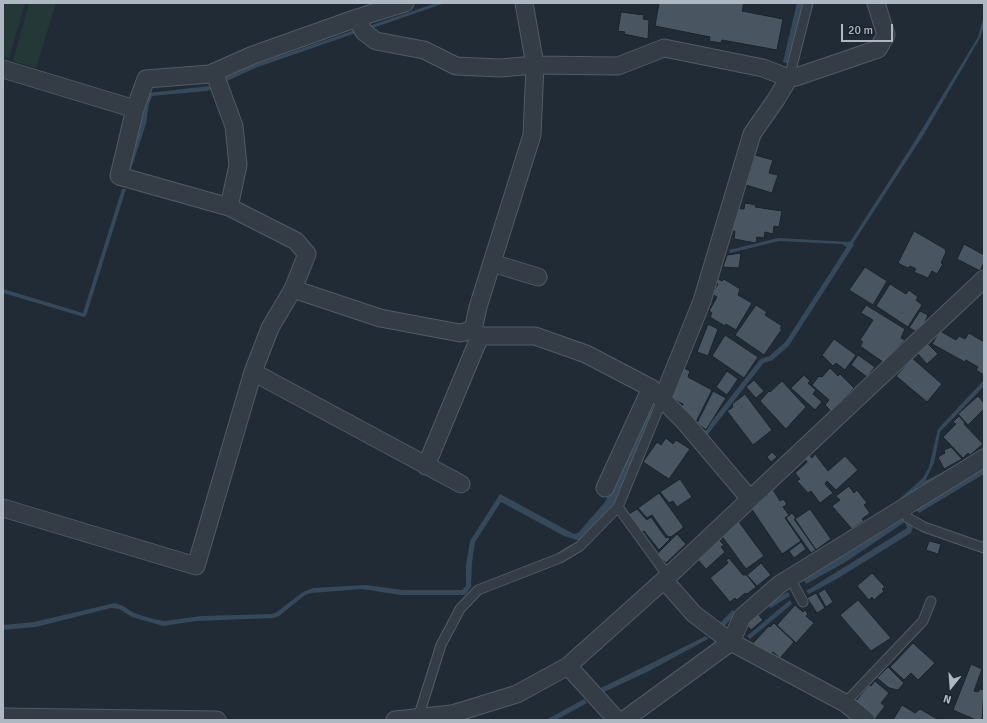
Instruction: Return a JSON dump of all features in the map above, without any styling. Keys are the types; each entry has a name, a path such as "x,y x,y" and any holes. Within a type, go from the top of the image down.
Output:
{"street":[{"path":"3,508 196,566 253,372 270,328 293,289 307,254 296,241 229,207 119,176 135,109 146,80 214,72 253,55 357,18 405,3"},
{"path":"426,466 477,333 478,307 532,135 535,65 524,3"},
{"path":"357,18 364,32 376,41 424,50 456,66 500,68 535,65 618,66 664,48 763,68 789,78 796,77 878,49 886,35 876,3"},
{"path":"3,69 135,109"},
{"path":"214,72 234,126 238,165 229,207"},
{"path":"605,488 657,394 702,302 752,134 789,78"},
{"path":"492,263 538,277"},
{"path":"394,720 452,714 517,694 568,666 666,578 984,279"},
{"path":"293,289 380,318 460,333 535,336 586,354 657,394 684,421 750,499"},
{"path":"253,372 461,484"},
{"path":"624,720 730,642 742,617 781,579 903,509 984,458"},
{"path":"666,578 694,614 730,642 845,703 866,720"},
{"path":"568,666 616,720"},
{"path":"3,717 217,720"}],"lane":[{"path":"789,78 808,3"},
{"path":"418,718 441,645 460,608 478,590 560,558 580,546 618,507 657,394"},
{"path":"618,507 666,578"},
{"path":"903,509 908,518 924,527 984,548"},
{"path":"781,579 803,602"},
{"path":"845,703 923,621 931,601"}],"green space":[{"path":"5,3 25,3 9,58 3,56 3,12"},
{"path":"29,3 56,3 36,68 13,61"}],"water":[{"path":"436,3 445,3 370,29 369,26"},
{"path":"797,3 804,3 789,64 783,62"},
{"path":"984,15 984,26 980,38 924,134 850,248 842,244 779,241 730,253 729,250 778,238 850,242 913,144 978,37"},
{"path":"355,30 356,33 255,68 227,81 225,78 253,65"},
{"path":"210,86 211,89 207,91 152,96 149,104 146,124 131,169 127,168 148,93"},
{"path":"122,189 126,189 86,316 84,317 3,293 3,289 83,313"},
{"path":"984,380 984,386 940,432 934,463 925,481 955,466 981,449 983,451 942,477 920,486 907,498 844,541 785,574 783,571 844,538 896,502 923,478 929,467 938,429"},
{"path":"649,408 653,412 615,503 580,541 564,536 501,502 475,542 471,587 465,595 400,595 362,589 312,593 305,595 279,616 274,618 196,621 163,626 132,617 119,609 111,608 36,627 3,630 3,625 34,622 115,603 134,613 165,621 201,616 272,614 277,612 303,592 313,588 366,585 402,590 462,590 466,586 466,565 470,541 500,494 574,534 578,533 605,502"},
{"path":"984,467 984,474 919,513 916,510"},
{"path":"903,519 913,527 911,533 835,580 809,594 806,591 907,528 905,522 844,563 806,584 803,580"},
{"path":"790,600 792,604 750,639 747,636"},
{"path":"706,636 708,639 649,671 604,692 601,688"},
{"path":"694,676 696,679 640,720 633,720"},
{"path":"584,699 587,703 556,720 546,720"}],"building":[{"path":"659,3 744,3 742,11 783,19 777,50 722,40 721,43 709,41 710,37 655,26"},
{"path":"621,12 644,15 643,19 649,20 648,39 624,34 625,32 618,31"},
{"path":"755,155 773,160 769,173 778,175 772,193 746,185"},
{"path":"745,203 756,205 755,207 782,211 779,227 774,226 773,234 765,232 764,238 757,237 756,243 734,239 735,231 732,231 735,208 744,209"},
{"path":"914,231 945,249 946,252 941,263 943,264 937,274 932,271 928,278 914,272 916,269 910,266 908,268 898,263"},
{"path":"964,244 984,255 984,262 980,271 957,259"},
{"path":"741,253 739,268 723,267 727,255"},
{"path":"865,267 887,281 873,305 849,290"},
{"path":"718,279 722,281 724,279 740,289 738,295 752,303 736,330 726,324 725,326 710,317 712,313 709,311 717,297 712,294 718,284 716,282"},
{"path":"890,284 906,294 909,290 918,297 916,300 922,305 908,327 876,306"},
{"path":"756,305 767,312 765,315 782,326 780,328 782,329 764,355 735,335"},
{"path":"866,305 905,329 901,338 905,340 883,362 860,346 863,342 860,340 873,320 861,313"},
{"path":"920,311 928,315 924,324 915,331 909,328"},
{"path":"708,324 718,329 708,356 697,352"},
{"path":"940,331 956,340 959,336 965,339 969,333 984,342 984,375 976,370 978,367 966,360 965,362 932,344"},
{"path":"725,335 758,357 744,378 712,356"},
{"path":"834,339 856,355 845,370 836,363 833,366 822,355"},
{"path":"927,343 938,354 927,364 917,353"},
{"path":"858,355 875,367 867,377 851,365"},
{"path":"912,358 942,384 927,402 896,376"},
{"path":"684,368 690,371 688,377 712,390 696,422 689,418 691,415 680,410 683,404 671,398"},
{"path":"830,368 838,376 840,374 854,388 831,411 825,405 829,400 812,385 819,376 822,377"},
{"path":"727,371 738,379 727,395 716,387"},
{"path":"804,375 810,381 808,383 816,390 813,394 822,402 815,410 791,388"},
{"path":"754,380 764,391 756,398 746,387"},
{"path":"782,381 806,407 786,429 760,401 769,391 770,392"},
{"path":"713,391 726,398 706,430 697,423"},
{"path":"745,394 772,430 753,445 727,411 733,407 732,404"},
{"path":"978,396 984,403 984,409 968,425 958,414"},
{"path":"959,416 965,423 964,424 983,444 970,455 968,453 963,458 943,437 956,424 953,422"},
{"path":"666,438 673,444 676,440 690,449 669,479 643,462 657,442 661,445"},
{"path":"951,447 962,459 944,469 938,457 945,453 944,450"},
{"path":"772,452 777,457 771,462 767,457"},
{"path":"808,454 812,458 815,454 828,471 845,456 858,470 836,490 827,481 825,484 833,493 820,503 811,491 808,493 797,481 800,479 795,473 807,462 804,458"},
{"path":"680,479 692,497 677,507 673,501 669,503 660,492"},
{"path":"849,486 854,493 857,490 867,503 864,505 870,513 862,519 864,521 852,529 832,506 840,500 836,496"},
{"path":"772,488 780,501 783,499 787,504 783,507 789,515 785,518 801,541 782,554 751,508 768,495 766,493"},
{"path":"659,493 683,526 683,528 671,537 667,536 652,515 647,518 638,508"},
{"path":"637,509 647,520 651,517 666,538 668,537 670,539 659,550 644,531 642,532 629,514"},
{"path":"810,509 831,539 816,550 795,519"},
{"path":"792,513 796,518 794,519 816,550 811,553 786,518"},
{"path":"739,522 764,556 746,569 721,535"},
{"path":"677,534 686,544 666,563 657,554"},
{"path":"718,539 724,545 721,547 725,552 706,569 697,559"},
{"path":"929,541 941,544 938,554 926,550"},
{"path":"801,542 806,549 794,558 789,551"},
{"path":"729,558 743,575 747,575 756,587 747,594 745,593 737,600 735,598 730,602 710,578 728,563 726,560"},
{"path":"761,563 771,575 757,586 747,575"},
{"path":"872,573 885,587 882,589 884,591 874,600 872,597 869,600 857,586"},
{"path":"825,589 833,602 826,607 818,593"},
{"path":"816,593 825,608 817,613 807,598"},
{"path":"858,600 891,638 871,651 840,615"},
{"path":"795,605 803,612 805,610 808,614 806,616 814,623 796,643 777,625"},
{"path":"757,613 763,620 751,630 745,623"},
{"path":"774,623 794,642 780,658 773,652 770,655 752,644 769,626 770,627"},
{"path":"913,643 935,663 918,680 911,673 904,680 890,667"},
{"path":"971,664 982,669 974,691 978,692 980,689 984,690 982,720 976,720 953,710"},
{"path":"888,667 904,683 898,690 889,688 877,678"},
{"path":"875,681 889,693 881,703 885,706 875,719 855,702 869,685 871,686"},
{"path":"902,705 915,713 920,709 939,720 893,720"}],"waterway":[{"path":"705,434 762,361 771,358 787,344 851,245"},
{"path":"771,605 787,595"},
{"path":"722,625 733,613"}]}
